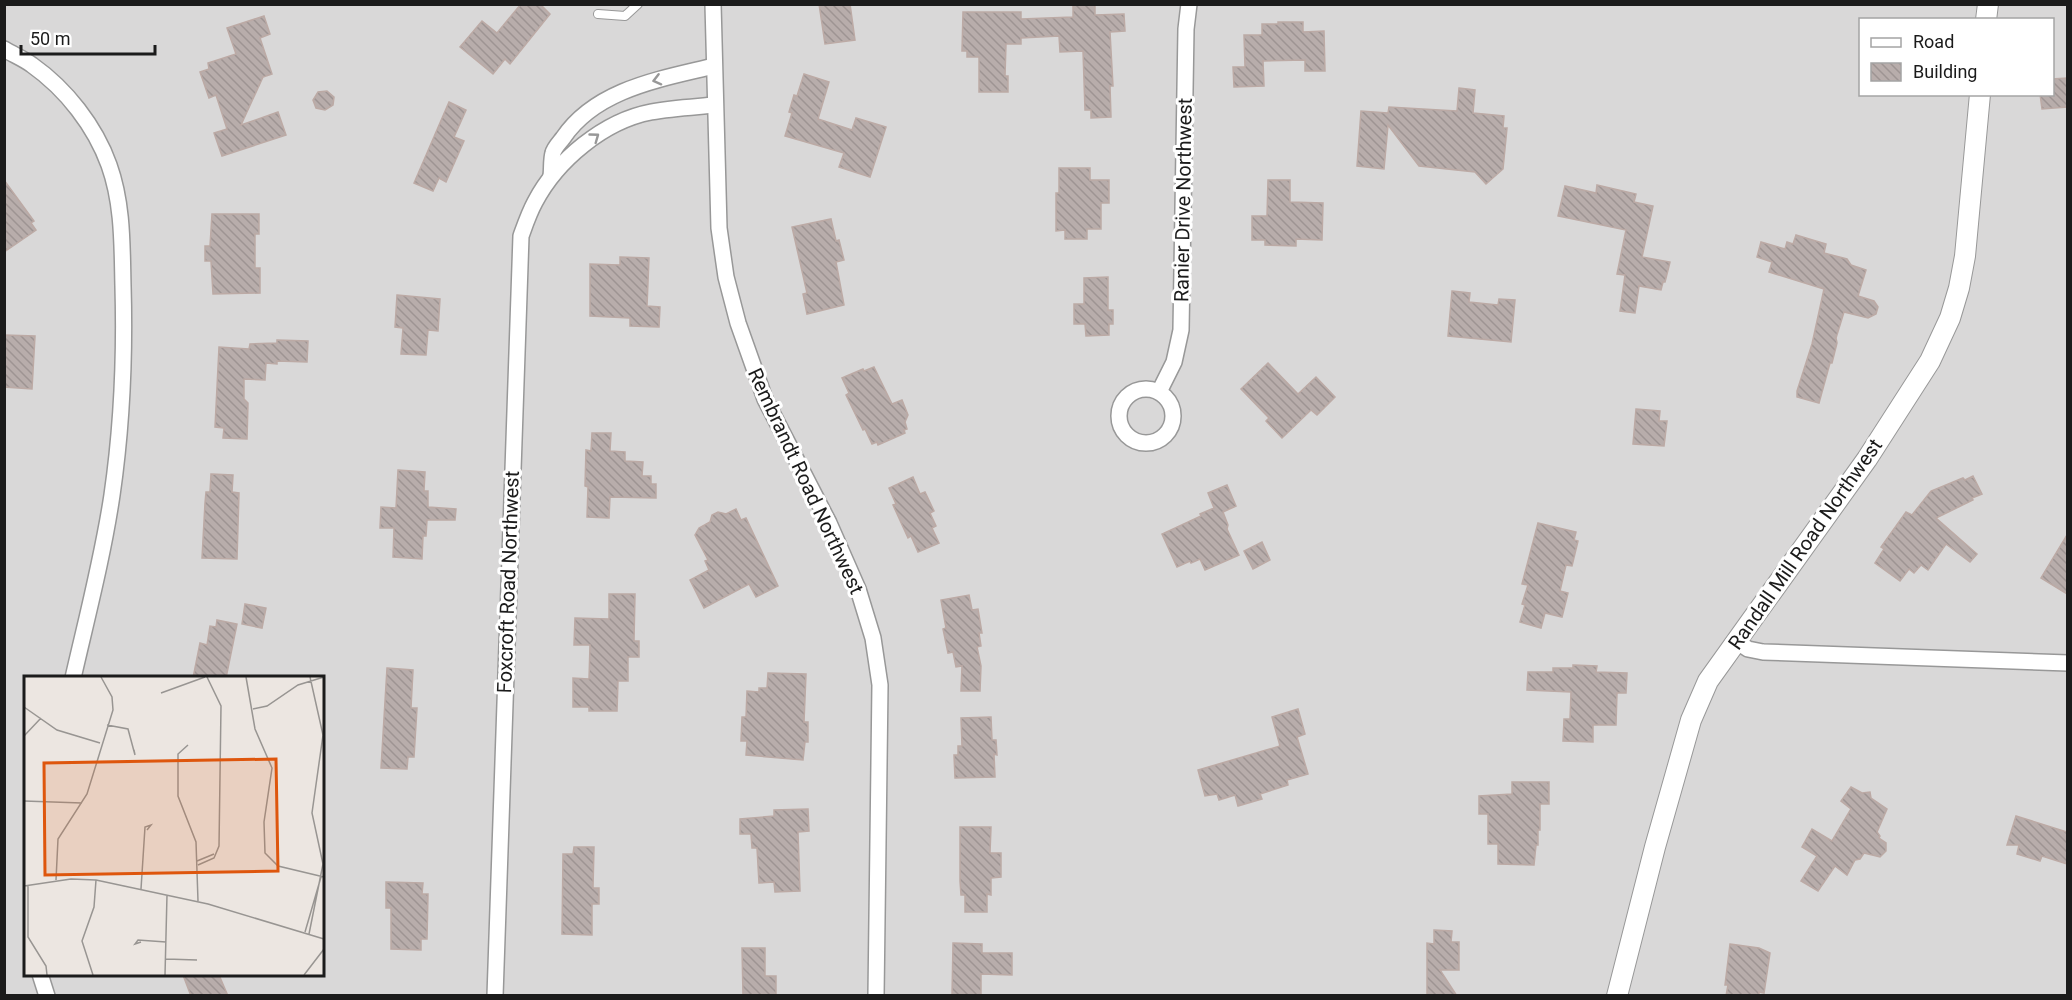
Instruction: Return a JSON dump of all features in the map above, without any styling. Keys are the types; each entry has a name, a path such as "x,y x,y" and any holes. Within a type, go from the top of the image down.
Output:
{"street":[{"name":"Rembrandt Road Northwest","path":"713,4 719,228 726,277 738,323 765,399 829,523 858,589 873,638 880,685 876,996"},
{"name":"Ranier Drive Northwest","path":"1159,392 1174,362 1181,330 1186,29 1189,4"},
{"path":"4,50 32,65 65,93 89,125 109,164 118,195 122,227 125,353 119,440 102,552 73,676"},
{"name":"Foxcroft Road Northwest","path":"551,176 553,152 570,128 596,107 625,90 714,66"},
{"name":"Randall Mill Road Northwest","path":"1617,996 1655,847 1691,720 1708,681 1867,459 1930,361 1950,318 1965,256 1980,96"},
{"name":"Foxcroft Road Northwest","path":"495,996 520,236 534,202 551,176 569,157 601,133 624,120 650,112 715,105"},
{"path":"1736,641 1748,649 1763,652 2067,663"},
{"path":"40,976 48,996"}],"lane":[{"path":"598,15 625,16 638,4"}],"shaded area":[{"path":"5,5 2067,5 2067,995 5,995"}],"building":[{"path":"521,4 540,4 550,14 510,64 505,59 493,74 460,47 482,21 497,33"},
{"path":"819,4 850,4 855,40 825,44"},
{"path":"1095,4 1095,15 1124,14 1125,31 1110,32 1113,86 1110,86 1111,117 1091,118 1091,110 1085,110 1083,51 1060,52 1059,36 1021,38 1021,44 1006,44 1005,76 1008,76 1008,92 979,92 979,57 967,57 967,51 962,51 963,12 1021,12 1021,19 1073,17 1073,5"},
{"path":"264,16 270,34 260,38 272,74 263,77 241,125 278,112 286,135 222,156 214,133 227,129 216,95 209,98 200,72 209,69 208,63 236,54 227,28"},
{"path":"1278,22 1303,22 1303,32 1324,31 1325,71 1305,71 1305,60 1263,61 1264,86 1234,87 1233,67 1245,67 1244,35 1262,35 1262,24 1278,24"},
{"path":"804,74 829,82 818,119 852,130 856,118 886,127 870,177 839,167 844,153 785,136 792,113 789,112 794,95 797,96"},
{"path":"2067,78 2067,107 2042,109 2040,96 2054,96 2054,79"},
{"path":"1459,88 1475,90 1473,113 1504,116 1503,128 1507,128 1503,169 1486,184 1475,172 1419,166 1388,125 1384,169 1357,166 1361,111 1388,113 1389,107 1457,111"},
{"path":"327,91 334,97 333,105 325,110 316,108 313,100 318,92"},
{"path":"449,102 466,110 454,137 464,141 446,182 439,178 433,191 414,183"},
{"path":"1059,168 1090,168 1090,180 1109,180 1109,203 1101,203 1101,229 1087,229 1087,239 1065,239 1065,230 1056,231 1056,193 1059,193"},
{"path":"4,180 34,221 31,223 36,230 4,252"},
{"path":"1268,180 1290,180 1290,202 1323,203 1322,240 1296,239 1296,246 1265,245 1265,240 1252,240 1252,216 1267,216"},
{"path":"1597,185 1636,194 1634,202 1653,206 1642,257 1670,262 1661,290 1639,286 1635,313 1620,311 1625,275 1617,274 1626,230 1558,216 1565,186 1596,193"},
{"path":"212,214 259,214 259,234 255,234 255,268 260,268 260,293 213,294 211,261 205,261 205,246 210,246"},
{"path":"831,219 836,241 839,240 844,260 836,262 844,305 807,314 803,294 807,293 792,227"},
{"path":"1796,235 1826,244 1824,253 1847,259 1851,265 1866,270 1858,296 1874,301 1878,307 1876,314 1868,318 1844,312 1836,338 1832,363 1830,363 1819,403 1797,397 1797,391 1812,344 1824,289 1769,272 1772,262 1757,257 1761,242 1785,249 1787,242 1793,244"},
{"path":"620,257 649,258 647,306 660,307 659,327 630,326 630,318 590,316 590,264 620,265"},
{"path":"1108,277 1108,310 1113,310 1113,324 1109,324 1109,335 1086,336 1085,324 1074,324 1074,304 1084,304 1084,278"},
{"path":"1452,291 1470,293 1469,302 1498,305 1499,299 1515,300 1511,342 1448,336"},
{"path":"397,295 440,299 438,331 428,330 426,355 401,354 403,328 395,327"},
{"path":"4,335 35,336 32,389 4,387"},
{"path":"277,340 308,341 307,362 266,363 265,380 244,379 244,399 248,403 247,439 223,438 224,428 215,427 219,347 249,349 250,344 277,343"},
{"path":"1268,363 1298,394 1316,377 1335,397 1317,415 1311,410 1282,438 1266,421 1269,418 1241,389"},
{"path":"874,367 892,404 902,400 908,415 905,422 907,429 904,430 905,433 878,445 877,442 872,444 865,429 863,430 846,395 849,393 842,378"},
{"path":"1636,409 1660,411 1659,421 1667,421 1664,446 1633,444"},
{"path":"592,433 611,433 610,451 625,452 625,461 643,462 642,476 651,476 651,484 656,484 656,498 610,497 609,518 587,517 586,450 591,451"},
{"path":"398,470 425,472 424,491 428,491 428,507 456,509 455,520 427,520 426,536 423,536 422,559 393,557 394,528 380,528 381,507 396,508"},
{"path":"211,474 233,475 232,492 239,493 237,559 202,558 206,492 210,492"},
{"path":"1973,476 1982,494 1936,518 1977,554 1970,562 1946,544 1928,570 1921,565 1914,573 1909,569 1900,581 1875,563 1884,549 1881,547 1906,512 1912,515 1931,491"},
{"path":"913,477 920,494 925,492 934,511 930,513 936,526 932,528 939,543 918,552 911,536 908,538 893,505 896,504 889,488"},
{"path":"1227,485 1236,506 1223,512 1228,525 1227,529 1239,555 1205,570 1200,559 1177,567 1162,534 1214,508 1208,493"},
{"path":"736,509 741,520 746,518 778,586 756,597 749,584 704,608 690,580 709,570 705,561 708,560 695,535 699,528 710,522 712,515 718,512 726,514"},
{"path":"1538,523 1576,532 1574,540 1578,541 1572,566 1566,565 1560,591 1568,593 1562,617 1545,613 1541,628 1520,622 1525,605 1522,604 1528,585 1522,584"},
{"path":"2067,535 2067,594 2041,578"},
{"path":"1262,542 1270,560 1253,569 1244,551"},
{"path":"609,594 635,594 634,641 639,641 639,657 628,657 628,681 618,681 617,711 589,711 589,707 573,707 573,678 589,679 590,645 574,645 575,618 609,619"},
{"path":"969,595 972,610 978,609 982,633 979,633 981,646 977,647 981,666 980,691 961,691 962,666 956,667 953,652 948,653 943,629 946,628 941,600"},
{"path":"245,604 266,608 262,628 242,624"},
{"path":"217,620 237,624 226,676 193,676 200,643 207,645 210,626 216,627"},
{"path":"1573,665 1597,666 1596,672 1627,673 1626,693 1617,693 1616,725 1593,725 1593,742 1563,741 1564,719 1570,719 1571,692 1527,690 1528,672 1553,672 1553,668 1573,668"},
{"path":"387,668 413,670 411,708 417,708 414,757 408,757 407,769 381,768"},
{"path":"768,673 806,674 804,722 808,722 808,742 805,742 803,760 746,755 747,741 741,741 742,717 746,717 747,691 759,692 759,688 767,688"},
{"path":"1298,709 1305,734 1297,737 1308,774 1287,780 1288,785 1260,794 1262,799 1238,806 1235,795 1219,800 1217,794 1205,796 1198,770 1280,746 1272,717"},
{"path":"991,717 992,740 996,740 997,755 994,754 995,777 955,778 954,755 958,755 958,746 962,746 961,718"},
{"path":"1512,782 1549,782 1549,804 1540,804 1540,830 1538,830 1534,865 1498,864 1498,844 1488,844 1488,814 1479,814 1479,796 1512,794"},
{"path":"1851,787 1862,793 1870,792 1871,798 1887,809 1877,832 1879,838 1886,843 1886,851 1880,857 1864,853 1860,859 1855,860 1847,875 1835,866 1818,891 1801,881 1817,856 1802,847 1812,829 1832,841 1851,809 1841,801"},
{"path":"808,809 809,831 798,832 800,891 775,892 774,882 759,883 757,848 752,848 751,834 740,834 740,819 774,816 774,810"},
{"path":"2016,816 2067,832 2067,864 2042,856 2040,861 2017,854 2019,845 2007,845"},
{"path":"960,827 991,827 990,853 1001,853 1001,877 991,878 991,895 987,894 987,912 965,912 965,895 961,895 960,881"},
{"path":"574,847 594,847 593,888 599,888 599,904 592,904 592,935 562,934 563,854 573,854"},
{"path":"386,882 423,883 422,894 428,894 427,939 421,939 421,950 391,949 391,908 386,908"},
{"path":"1434,930 1452,931 1451,942 1459,942 1459,970 1440,970 1457,996 1427,996 1427,943 1434,944"},
{"path":"953,943 982,944 982,953 1012,953 1012,975 981,974 981,996 952,996"},
{"path":"1730,944 1759,948 1770,953 1764,993 1759,992 1759,996 1726,996 1728,985 1725,985"},
{"path":"742,948 765,948 765,976 776,976 776,996 743,996"},
{"path":"183,976 219,976 228,996 191,996"}]}
